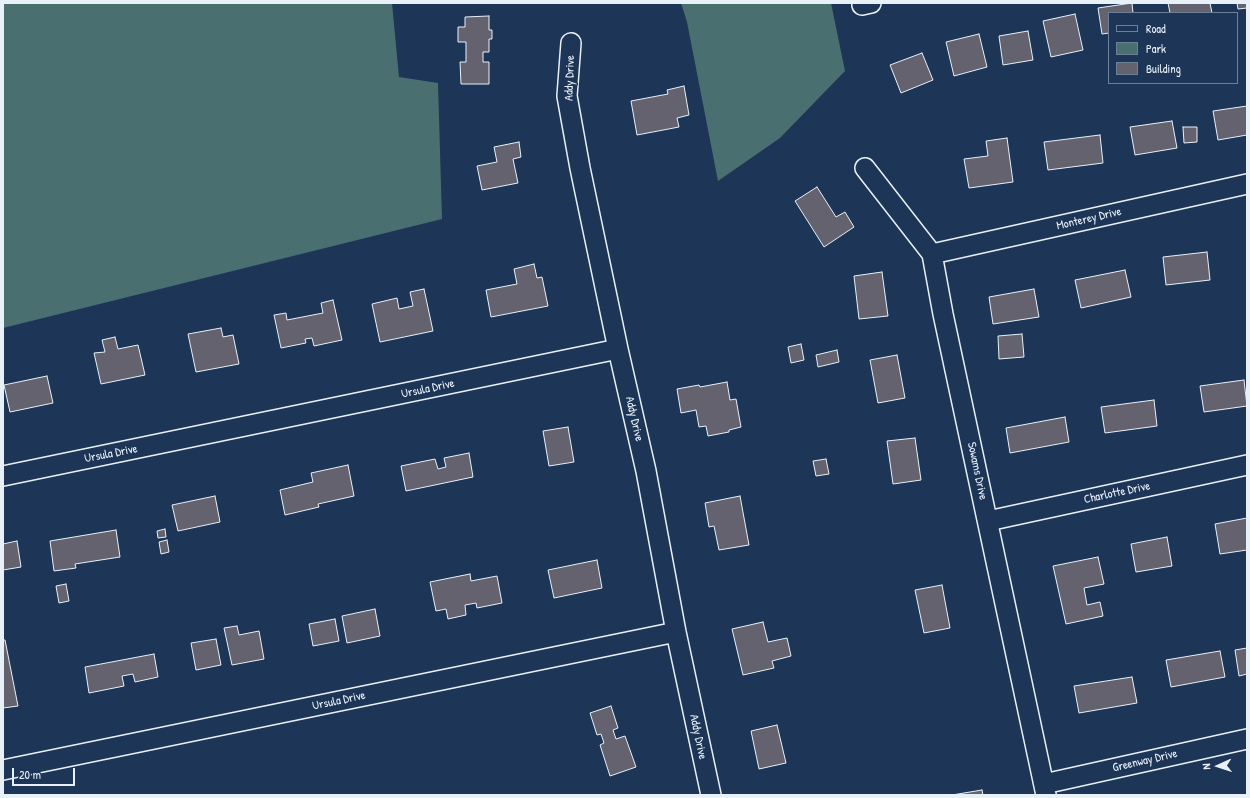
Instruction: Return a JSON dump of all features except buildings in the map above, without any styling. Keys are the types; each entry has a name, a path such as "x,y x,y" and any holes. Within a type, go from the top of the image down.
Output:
{"street":[{"name":"Addy Drive","path":"571,42 567,96 618,349 646,471 676,632 711,795"},
{"name":"Sowams Drive","path":"865,168 932,254 943,314 1045,790"},
{"name":"Monterey Drive","path":"932,254 1247,184"},
{"name":"Ursula Drive","path":"3,476 618,349"},
{"name":"Charlotte Drive","path":"988,521 1247,465"},
{"name":"Ursula Drive","path":"3,770 676,632"},
{"name":"Greenway Drive","path":"1045,790 1247,739"}],"green space":[{"path":"3,3 392,3 399,77 438,83 442,219 3,328"},
{"path":"681,3 831,3 845,71 780,138 718,181 687,22"}]}
